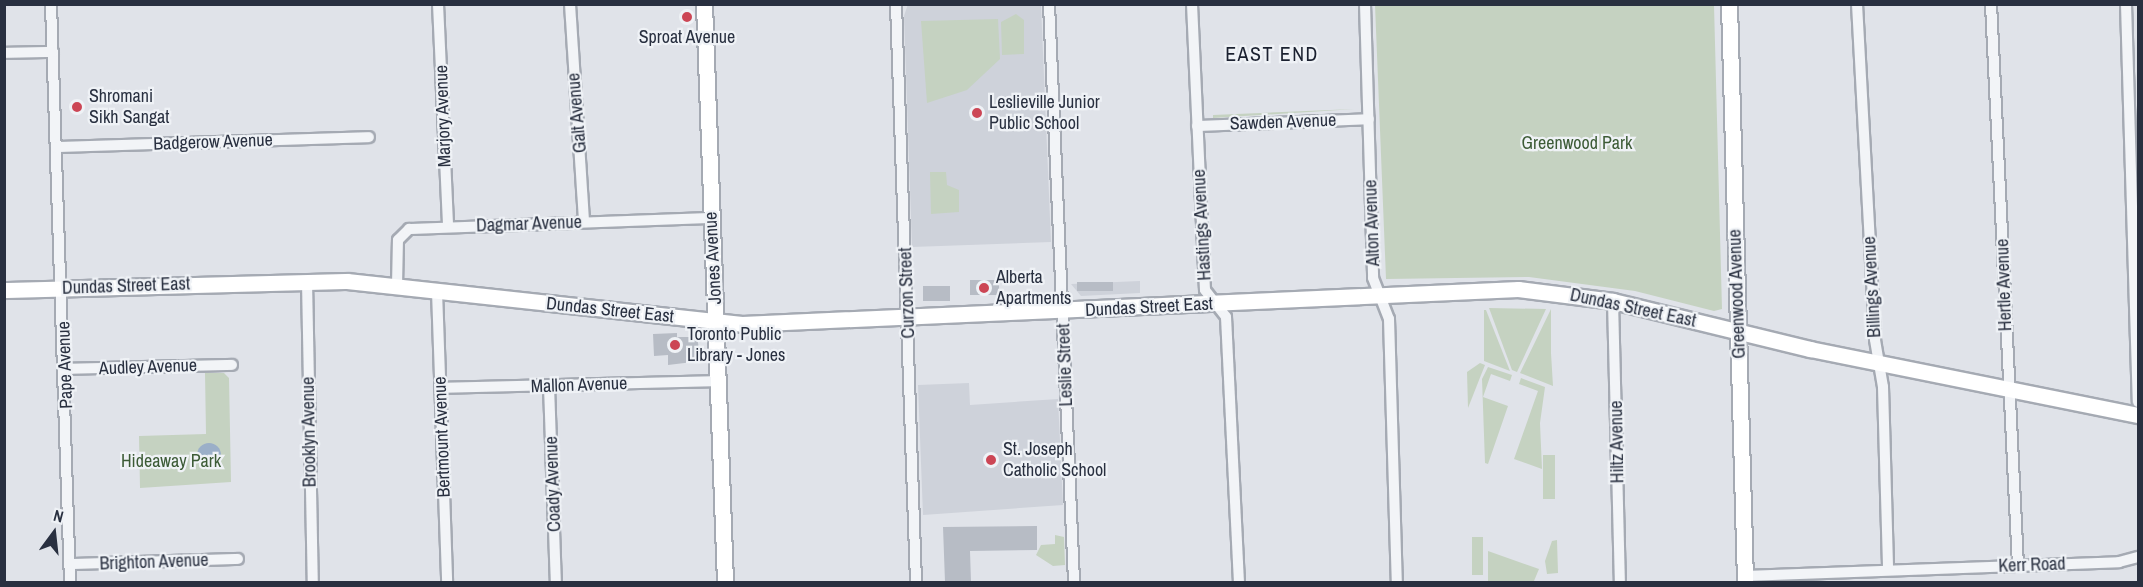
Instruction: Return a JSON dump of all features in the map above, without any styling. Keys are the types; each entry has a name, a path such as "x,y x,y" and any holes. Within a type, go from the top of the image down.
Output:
{"street":[{"name":"Pape Avenue","path":"51,4 65,369 70,582"},
{"name":"Marjory Avenue","path":"438,4 448,227"},
{"name":"Galt Avenue","path":"570,4 585,221"},
{"name":"Jones Avenue","path":"704,4 725,582"},
{"name":"Curzon Street","path":"896,4 916,582"},
{"name":"Leslie Street","path":"1049,4 1074,582"},
{"name":"Hastings Avenue","path":"1192,4 1205,290 1226,316 1239,582"},
{"name":"Alton Avenue","path":"1365,4 1373,278 1389,319 1397,582"},
{"name":"Greenwood Avenue","path":"1729,4 1745,579"},
{"name":"Billings Avenue","path":"1857,4 1877,363 1883,387 1888,569"},
{"name":"Hertle Avenue","path":"1991,4 2018,566"},
{"path":"2126,4 2139,402"},
{"path":"4,53 53,52"},
{"name":"Sawden Avenue","path":"1197,126 1369,119"},
{"name":"Badgerow Avenue","path":"56,147 369,136"},
{"name":"Dagmar Avenue","path":"397,286 401,234 448,227 711,218"},
{"name":"Dundas Street East","path":"4,290 307,281 397,286 716,322 908,318 1518,289 1613,301 1877,363 2139,415"},
{"name":"Brooklyn Avenue","path":"307,281 313,582"},
{"name":"Bertmount Avenue","path":"437,291 447,582"},
{"name":"Hiltz Avenue","path":"1613,301 1620,582"},
{"name":"Audley Avenue","path":"65,369 232,364"},
{"name":"Mallon Avenue","path":"440,388 717,381"},
{"name":"Coady Avenue","path":"549,386 556,582"},
{"name":"Kerr Road","path":"1745,579 1888,569 2119,562 2138,557"},
{"name":"Brighton Avenue","path":"70,564 238,559"}],"shaded area":[{"name":"Leslieville Junior Public School","path":"908,4 1041,5 1051,242 912,247 904,16"},
{"path":"1140,281 1140,293 1081,296 1071,284"},
{"name":"St. Joseph Catholic School","path":"969,383 970,405 1058,399 1063,505 923,515 918,385"}],"green space":[{"name":"Greenwood Park","path":"1375,5 1714,5 1722,309 1714,311 1635,291 1529,277 1386,279"},
{"path":"1016,14 1024,20 1024,54 1002,55 1001,22"},
{"path":"998,19 1000,59 967,90 927,103 921,21"},
{"path":"1355,109 1213,118 1213,115"},
{"path":"930,172 946,172 947,185 959,190 959,212 931,214"},
{"path":"1489,308 1546,309 1517,372 1512,370"},
{"path":"1551,309 1551,353 1553,386 1520,373"},
{"path":"1484,310 1486,310 1510,371 1484,361"},
{"path":"1480,363 1485,365 1468,408 1467,372"},
{"path":"1488,367 1512,375 1510,381 1491,374 1483,397 1508,406 1488,464 1485,463 1482,379"},
{"name":"Hideaway Park","path":"205,373 224,373 229,378 231,482 140,488 139,436 206,434"},
{"path":"1521,378 1545,387 1540,423 1542,469 1514,459 1538,391 1519,384"},
{"path":"1543,455 1555,455 1555,499 1543,499"},
{"path":"1055,535 1064,537 1065,565 1053,566 1036,555 1041,545 1055,544"},
{"path":"1472,537 1483,537 1483,575 1472,575"},
{"path":"1557,540 1558,573 1547,574 1545,561 1552,541"},
{"path":"1488,551 1539,569 1534,581 1488,582"}],"water":[{"path":"209,443 214,444 220,450 220,460 214,466 209,467 204,466 198,460 197,455 198,450 204,444"}],"building":[{"name":"Alberta Apartments","path":"970,280 999,280 999,295 970,295"},
{"path":"1077,282 1113,282 1113,291 1077,291"},
{"path":"923,286 950,286 950,301 923,301"},
{"name":"Toronto Public Library - Jones","path":"677,333 677,337 697,337 701,361 668,365 668,355 654,356 653,334"},
{"path":"1037,526 1037,550 970,551 971,582 945,582 943,527"}],"place":[{"name":"Sproat Avenue","path":"687,17"},
{"name":"Shromani Sikh Sangat","path":"77,107"},
{"name":"Leslieville Junior Public School","path":"977,113"},
{"name":"Alberta Apartments","path":"984,288"},
{"name":"Toronto Public Library - Jones","path":"675,345"},
{"name":"St. Joseph Catholic School","path":"991,460"}],"district":[{"name":"EAST END","path":"1272,53"}]}
